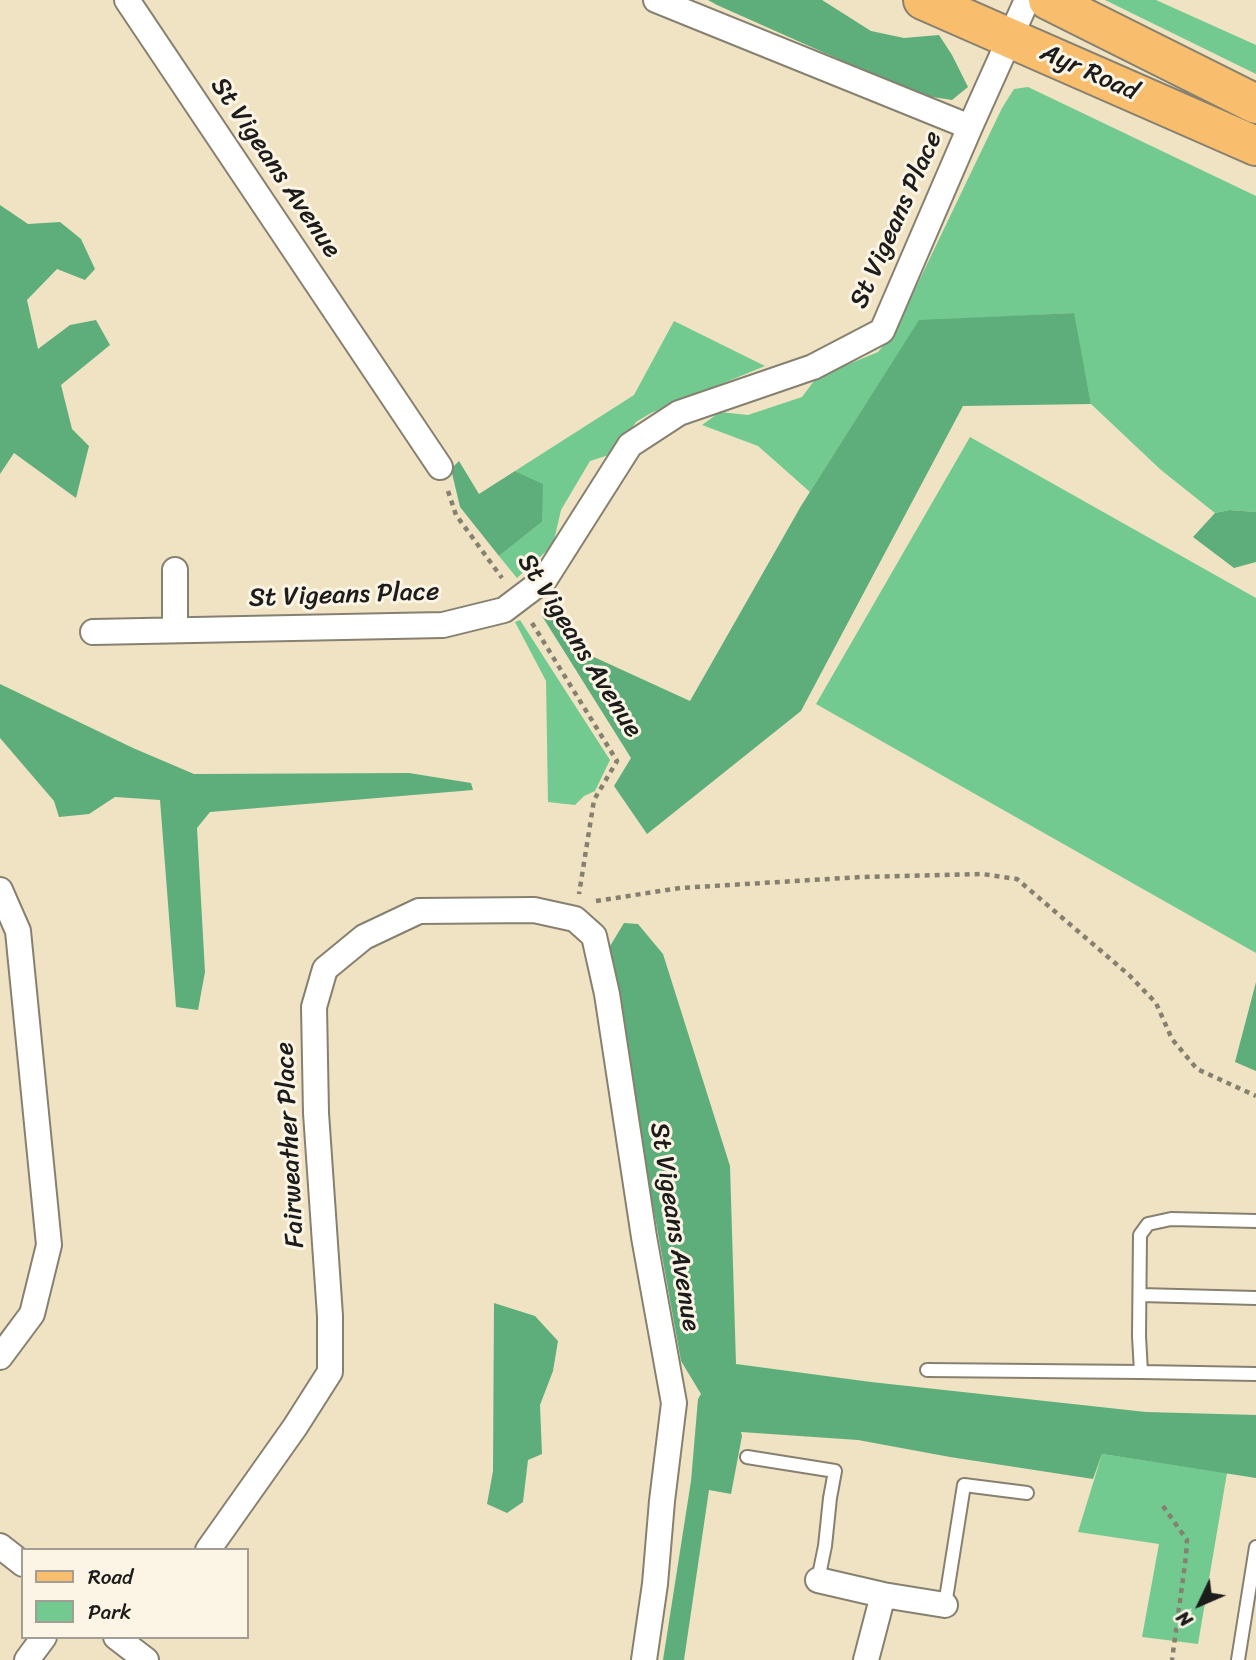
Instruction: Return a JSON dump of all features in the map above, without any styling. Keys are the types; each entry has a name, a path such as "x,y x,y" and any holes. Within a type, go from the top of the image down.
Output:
{"main road":[{"name":"Ayr Road","path":"923,0 1256,146"},
{"name":"Ayr Road","path":"1048,0 1256,104"}],"street":[{"name":"St Vigeans Avenue","path":"127,0 440,467"},
{"path":"656,0 970,127"},
{"name":"St Vigeans Place","path":"93,632 443,625 504,610 545,579 630,445 679,413 813,367 882,331 1027,0"},
{"path":"175,570 175,631"},
{"path":"0,890 18,931 49,1245 32,1314 0,1357"},
{"name":"Fairweather Place","path":"209,1548 330,1373 330,1316 316,1112 314,1007 325,969 364,937 419,911 576,911"},
{"name":"St Vigeans Avenue","path":"576,911 594,936 607,994 644,1237 674,1403 655,1584 644,1660"},
{"path":"0,1546 21,1562"},
{"path":"818,1580 883,1595 945,1605"},
{"path":"866,1660 883,1595"},
{"path":"27,1660 43,1639"}],"lane":[{"path":"1141,1372 1140,1235 1148,1224 1171,1219 1256,1221"},
{"path":"1140,1295 1256,1298"},
{"path":"927,1370 1256,1374"},
{"path":"747,1457 835,1471 818,1580"},
{"path":"945,1605 964,1485 1027,1493"},
{"path":"1238,1660 1256,1547"}],"path":[{"name":"St Vigeans Avenue","path":"440,467 456,514 517,600 617,761 594,800 576,911"},
{"path":"576,911 680,888 861,877 982,874 1017,880 1129,975 1156,1003 1172,1039 1197,1069 1256,1096"},
{"path":"1163,1506 1186,1540 1171,1660"}],"green space":[{"path":"708,0 822,0 871,31 904,38 939,35 968,87 952,100 919,95"},
{"path":"1105,0 1156,0 1256,45 1256,74"},
{"path":"1028,87 1256,196 1256,512 1229,510 1215,513 1161,470 1091,404 1073,313 919,321 810,492 758,446 702,425 720,412 748,415 802,397 817,377 878,352 892,335 905,310 1002,108 1014,89"},
{"path":"0,205 28,224 60,222 81,239 95,269 85,280 57,269 27,300 38,349 70,325 96,320 110,345 61,385 72,429 89,446 76,498 14,453 0,474"},
{"path":"1074,313 1091,404 963,406 801,711 647,834 614,786 631,758 542,616 558,605 583,652 690,701 801,506 919,320"},
{"path":"674,321 765,366 651,413 636,422 615,453 590,461 561,510 553,545 517,578 499,556 542,522 542,484 515,471 634,395"},
{"path":"970,437 1256,598 1256,953 816,704"},
{"path":"459,461 479,494 515,471 543,484 542,522 499,556 460,507 451,469"},
{"path":"1229,510 1256,512 1256,562 1234,568 1193,537 1215,513"},
{"path":"520,620 610,760 595,791 584,796 575,805 548,802 546,681 515,622"},
{"path":"0,684 194,774 409,773 471,783 473,790 210,812 197,828 205,972 198,1010 176,1007 160,800 115,797 89,814 59,817 54,801 0,738"},
{"path":"624,923 638,924 663,954 730,1166 736,1364 871,1382 1146,1412 1256,1415 1256,1478 1102,1454 1093,1479 858,1440 741,1432 731,1494 709,1490 684,1660 663,1660 691,1481 698,1399 701,1394 681,1361 607,951"},
{"path":"1256,982 1256,1071 1235,1062"},
{"path":"494,1303 535,1316 558,1341 553,1371 540,1405 542,1454 528,1460 523,1502 507,1513 487,1504 493,1471"},
{"path":"1102,1454 1227,1473 1198,1644 1142,1637 1159,1544 1078,1532"}]}
